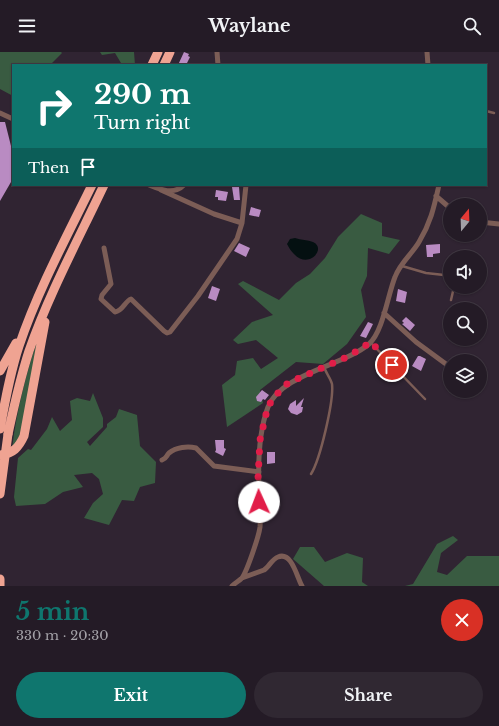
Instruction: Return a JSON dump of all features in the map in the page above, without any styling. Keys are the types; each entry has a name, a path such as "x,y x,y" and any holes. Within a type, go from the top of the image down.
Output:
{"highway":[{"path":"152,64 158,52"},
{"path":"164,64 170,52"},
{"path":"0,371 28,321 52,267 92,186"},
{"path":"4,432 29,351 49,299 104,186"},
{"path":"0,455 16,449 24,436 44,326 66,264"},
{"path":"0,494 4,432 3,410 17,354 28,321"},
{"path":"0,579 0,586"}],"street":[{"path":"217,52 218,64"},
{"path":"427,52 428,64"},
{"path":"0,113 12,119"},
{"path":"151,186 214,214 242,223"},
{"path":"161,190 173,191 182,186"},
{"path":"104,248 111,284 100,299 115,312 120,310 128,300 132,299 156,324 167,333 170,332 198,296 236,239 242,223 246,186"},
{"path":"232,586 245,573 260,527 260,440 268,406 288,383 349,356 371,342 376,335 384,313 395,276 418,243 429,223 434,210 439,186"},
{"path":"436,196 443,202"},
{"path":"487,223 499,224"},
{"path":"384,313 416,342 443,362"},
{"path":"162,460 166,458 169,453 178,448 196,448 214,466 259,472"},
{"path":"241,578 264,570 276,558 281,556 287,558 292,563 302,586"}],"lane":[{"path":"487,112 494,113"},
{"path":"401,266 426,273 443,275"},
{"path":"451,300 452,294"},
{"path":"371,342 425,399"},
{"path":"311,474 319,456 332,394 331,382 324,367"}],"green space":[{"path":"0,52 62,53 51,64 12,64 12,95 0,89"},
{"path":"100,52 134,52 135,64 120,64 115,53 102,55"},
{"path":"361,214 382,223 382,236 400,240 389,254 368,248 367,276 361,290 366,317 347,344 323,364 296,362 260,390 263,403 227,427 222,385 235,375 237,361 253,358 261,369 278,358 256,340 238,344 233,340 252,322 273,315 238,284 243,281 279,300 296,283 310,274 325,258 338,237"},
{"path":"40,332 21,436 12,449 23,389"},
{"path":"93,393 103,418 103,427 87,442 90,446 107,427 107,424 116,417 119,409 137,415 140,446 156,462 155,483 140,487 134,501 122,500 109,525 84,518 93,503 103,494 99,479 92,473 74,475 83,487 63,492 45,504 16,506 14,497 18,458 28,449 31,450 47,429 52,417 60,431 72,420 70,401 77,398 90,401"},
{"path":"453,536 458,540 441,553 437,572 447,575 467,556 499,556 499,586 405,586 413,584 437,544"},
{"path":"300,547 314,547 325,562 347,553 363,558 362,582 368,586 324,586 293,559"}],"shaded area":[{"path":"295,238 313,242 317,245 317,253 310,259 305,260 294,254 287,244 290,239"}],"building":[{"path":"184,52 189,54 188,56 190,57 186,64 178,64"},
{"path":"0,122 5,122 12,150 12,178 0,201"},
{"path":"232,187 239,187 240,200 234,200"},
{"path":"216,190 228,192 226,201 218,200 218,197 215,197"},
{"path":"251,207 261,210 259,217 249,215"},
{"path":"239,243 250,248 246,257 234,251"},
{"path":"440,244 440,253 433,254 433,257 427,257 426,245"},
{"path":"212,286 220,289 216,301 208,298"},
{"path":"398,289 407,292 405,303 396,301"},
{"path":"406,317 415,325 410,331 402,324 404,323 402,321"},
{"path":"368,322 373,324 366,338 360,336"},
{"path":"418,356 426,359 421,371 412,366"},
{"path":"262,390 269,395 261,402 257,401 256,397"},
{"path":"304,398 301,407 303,407 302,412 297,415 291,413 288,409 290,404 296,400 296,406"},
{"path":"215,440 224,440 224,448 226,449 223,456 215,452"},
{"path":"267,452 275,452 275,463 267,464"}],"route":[{"path":"259,502 258,478 260,440 268,406 277,394 288,383 349,356 371,342 392,365"}]}
